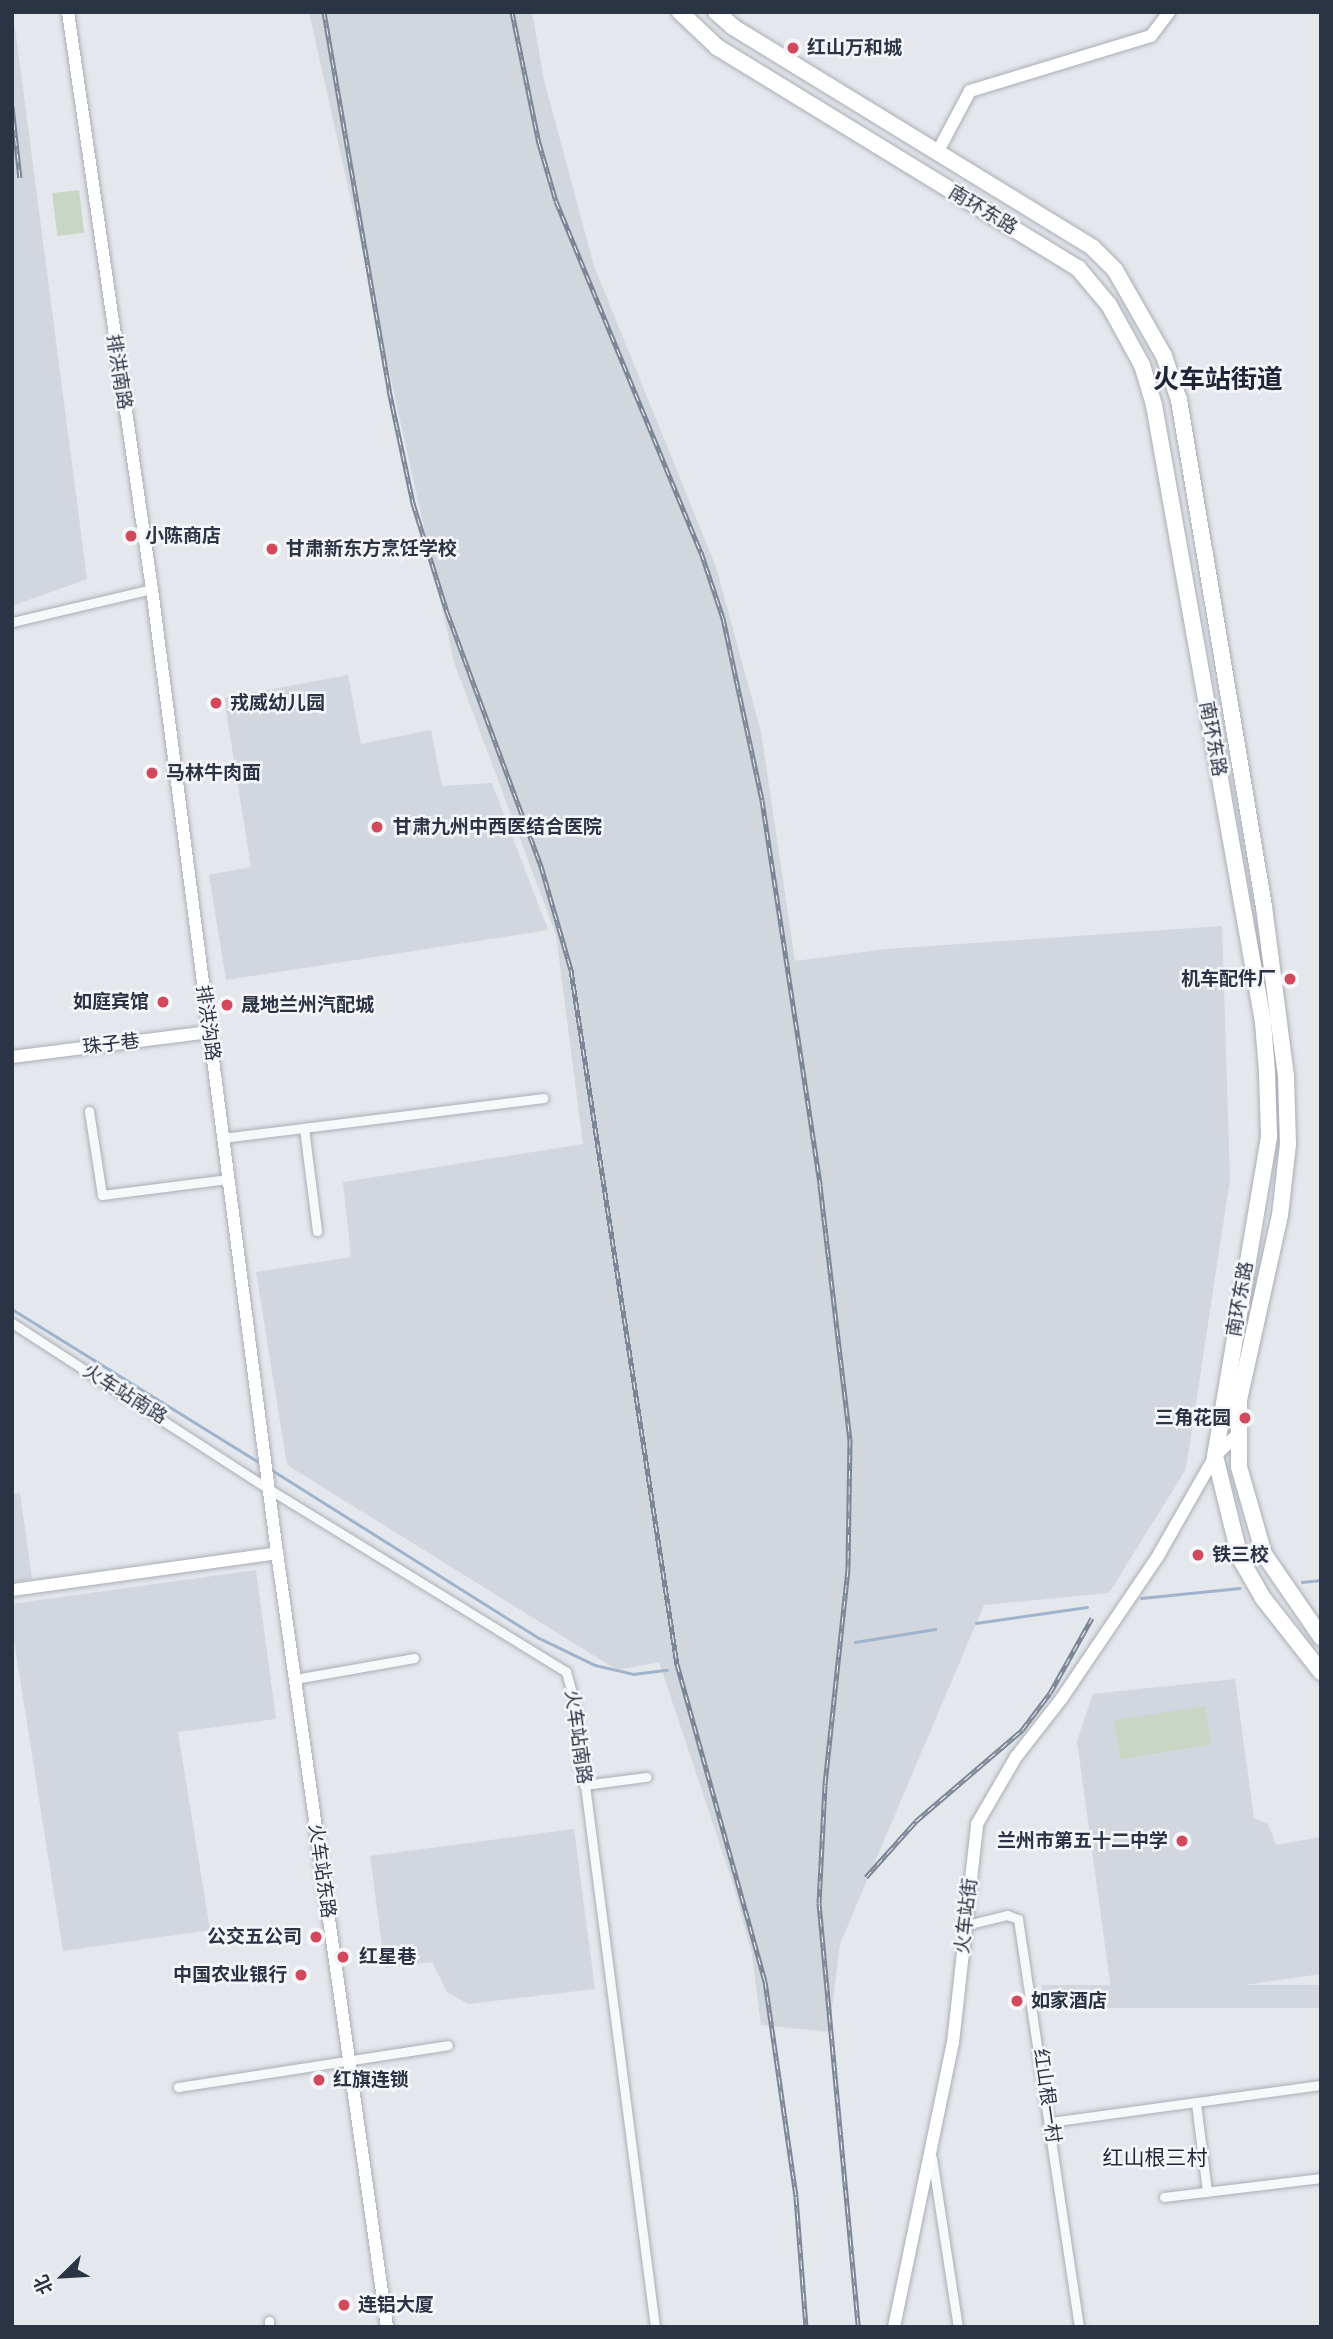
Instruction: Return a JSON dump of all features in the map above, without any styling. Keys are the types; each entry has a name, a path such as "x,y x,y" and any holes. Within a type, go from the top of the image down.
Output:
{"highway":[{"name":"南环东路","path":"680,12 717,47 1078,268 1109,305 1142,365 1154,405 1263,1022 1267,1072 1269,1137 1215,1456 1240,1559 1263,1598 1321,1672"},
{"name":"南环东路","path":"716,12 733,27 1093,248 1115,270 1164,356 1179,400 1264,907 1286,1077 1288,1144 1280,1215 1239,1400 1236,1436 1245,1493 1264,1553 1321,1637"}],"main road":[{"name":"排洪南路","path":"68,12 152,589"},
{"path":"937,153 970,91 1151,36 1169,12"},
{"name":"排洪沟路","path":"152,589 264,1457"},
{"name":"珠子巷","path":"12,1057 209,1032"},
{"name":"火车站街","path":"894,2327 953,2043 973,1847 986,1803 1158,1556 1215,1456 1236,1436"},
{"name":"火车站东路","path":"264,1457 387,2327"},
{"path":"12,1590 277,1553"}],"street":[{"path":"12,622 152,589"},
{"path":"223,1138 544,1098"},
{"path":"89,1111 102,1195 228,1179"},
{"path":"304,1128 317,1231"},
{"name":"火车站南路","path":"12,1323 558,1665 570,1682 655,2327"},
{"path":"295,1679 414,1658"},
{"path":"584,1785 646,1777"},
{"name":"红山根一村","path":"966,1925 1007,1916 1018,1919 1051,2122 1079,2327"},
{"path":"178,2087 448,2045"},
{"path":"1051,2122 1321,2085"},
{"path":"1196,2103 1207,2191"},
{"path":"930,2150 958,2327"},
{"path":"1164,2197 1321,2178"}],"shaded area":[{"path":"12,12 87,579 12,606"},
{"path":"309,12 532,12 544,80 594,266 716,567 761,732 795,961 887,949 1222,926 1230,1179 1186,1469 1109,1593 984,1605 840,1944 829,2032 761,2025 752,1955 733,1884 659,1662 617,1670 287,1465 256,1272 351,1257 343,1182 583,1144 556,935 454,662"},
{"name":"甘肃九州中西医结合医院","path":"348,675 361,744 431,730 442,786 492,783 548,930 226,980 209,875 251,867 224,698"},
{"path":"20,1493 32,1579 12,1582 12,1494"},
{"path":"256,1570 276,1719 178,1732 210,1930 63,1951 12,1628 12,1604"},
{"name":"兰州市第五十二中学","path":"1235,1679 1254,1818 1268,1824 1276,1845 1321,1837 1321,1974 1113,2004 1077,1741 1093,1694"},
{"path":"574,1829 595,1989 468,2004 447,1992 432,1962 385,1968 370,1856"},
{"path":"1042,1985 1321,1985 1321,2008 1042,2008"}],"green space":[{"path":"79,190 84,233 57,236 52,193"},
{"path":"1205,1706 1211,1745 1120,1759 1114,1720"}],"waterway":[{"path":"12,1309 260,1463"},
{"path":"272,1470 539,1638 595,1665 633,1674 667,1670"},
{"path":"1302,1582 1321,1580"},
{"path":"1141,1598 1239,1588"},
{"path":"976,1623 1087,1607"},
{"path":"855,1642 935,1629"}],"railway":[{"path":"324,12 389,390 413,503 447,612 541,866 571,970 677,1664 765,1981 796,2197 806,2327"},
{"path":"512,12 539,143 556,201 701,552 723,618 762,800 820,1185 850,1439 848,1569 825,1785 819,1903 858,2327"},
{"path":"12,106 20,178"},
{"path":"866,1877 916,1821 1022,1730 1050,1693 1092,1618"}],"place":[{"name":"红山万和城","path":"793,48"},
{"name":"小陈商店","path":"131,536"},
{"name":"甘肃新东方烹饪学校","path":"272,549"},
{"name":"戎威幼儿园","path":"216,703"},
{"name":"马林牛肉面","path":"152,773"},
{"name":"甘肃九州中西医结合医院","path":"377,827"},
{"name":"机车配件厂","path":"1290,979"},
{"name":"如庭宾馆","path":"163,1002"},
{"name":"晟地兰州汽配城","path":"227,1005"},
{"name":"三角花园","path":"1245,1418"},
{"name":"铁三校","path":"1198,1555"},
{"name":"兰州市第五十二中学","path":"1182,1841"},
{"name":"公交五公司","path":"316,1937"},
{"name":"红星巷","path":"343,1957"},
{"name":"中国农业银行","path":"301,1975"},
{"name":"如家酒店","path":"1017,2001"},
{"name":"红旗连锁","path":"319,2080"},
{"name":"连铝大厦","path":"344,2305"}],"district":[{"name":"火车站街道","path":"1218,380"},
{"name":"红山根三村","path":"1155,2158"}]}
